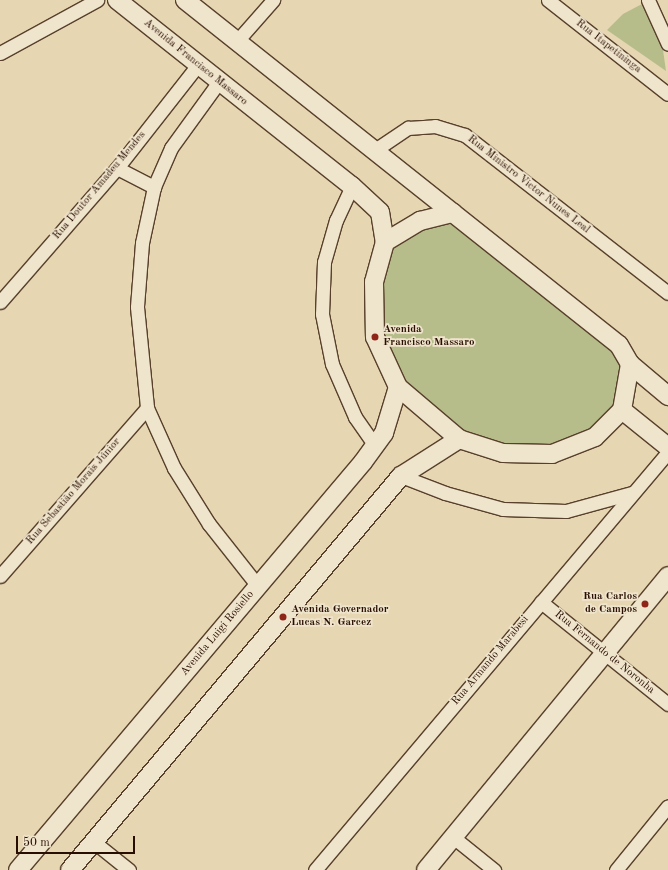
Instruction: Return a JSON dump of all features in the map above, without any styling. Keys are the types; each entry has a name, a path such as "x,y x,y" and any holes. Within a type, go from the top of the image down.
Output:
{"main road":[{"name":"Avenida Francisco Massaro","path":"117,0 218,83 352,186 380,212 385,242 374,282 375,337 398,387 459,439 503,454 552,454 595,437 622,410"},
{"path":"186,0 619,345 630,364 668,396"},
{"path":"385,242 420,221 453,213"},
{"path":"630,364 622,410 668,447"},
{"name":"Avenida Luigi Rosiello","path":"18,870 375,446 384,433 398,387"},
{"path":"70,870 401,476 459,439"},
{"path":"426,870 668,576"}],"street":[{"path":"0,53 97,0"},
{"path":"237,41 274,0"},
{"name":"Rua Itapetininga","path":"548,0 668,94"},
{"path":"650,1 668,44"},
{"name":"Rua Doutor Amadeu Mendes","path":"0,302 118,168 197,66"},
{"path":"218,83 171,148 154,187 142,243 137,307 147,408 174,468 209,524 258,586"},
{"name":"Rua Ministro Victor Nunes Leal","path":"375,150 408,128 435,126 464,135 668,293"},
{"path":"118,168 154,187"},
{"path":"352,186 336,220 324,262 322,314 332,364 355,417 375,446"},
{"name":"Rua Sebastião Morais Júnior","path":"0,576 147,408"},
{"name":"Rua Armando Marabesi","path":"315,870 668,452"},
{"path":"401,476 445,493 503,509 566,510 632,493"},
{"name":"Rua Fernando de Noronha","path":"541,602 668,704"},
{"path":"616,870 668,806"},
{"path":"453,837 494,870"},
{"path":"94,842 128,870"}],"green space":[{"path":"642,4 663,50 666,71 607,30 623,14"},
{"path":"453,220 613,348 621,364 614,405 588,430 550,445 504,445 463,432 404,382 383,335 381,282 390,246 422,227"}],"place":[{"name":"Avenida Francisco Massaro","path":"375,337"},
{"name":"Rua Carlos de Campos","path":"645,604"},
{"name":"Avenida Governador Lucas N. Garcez","path":"283,617"}]}
